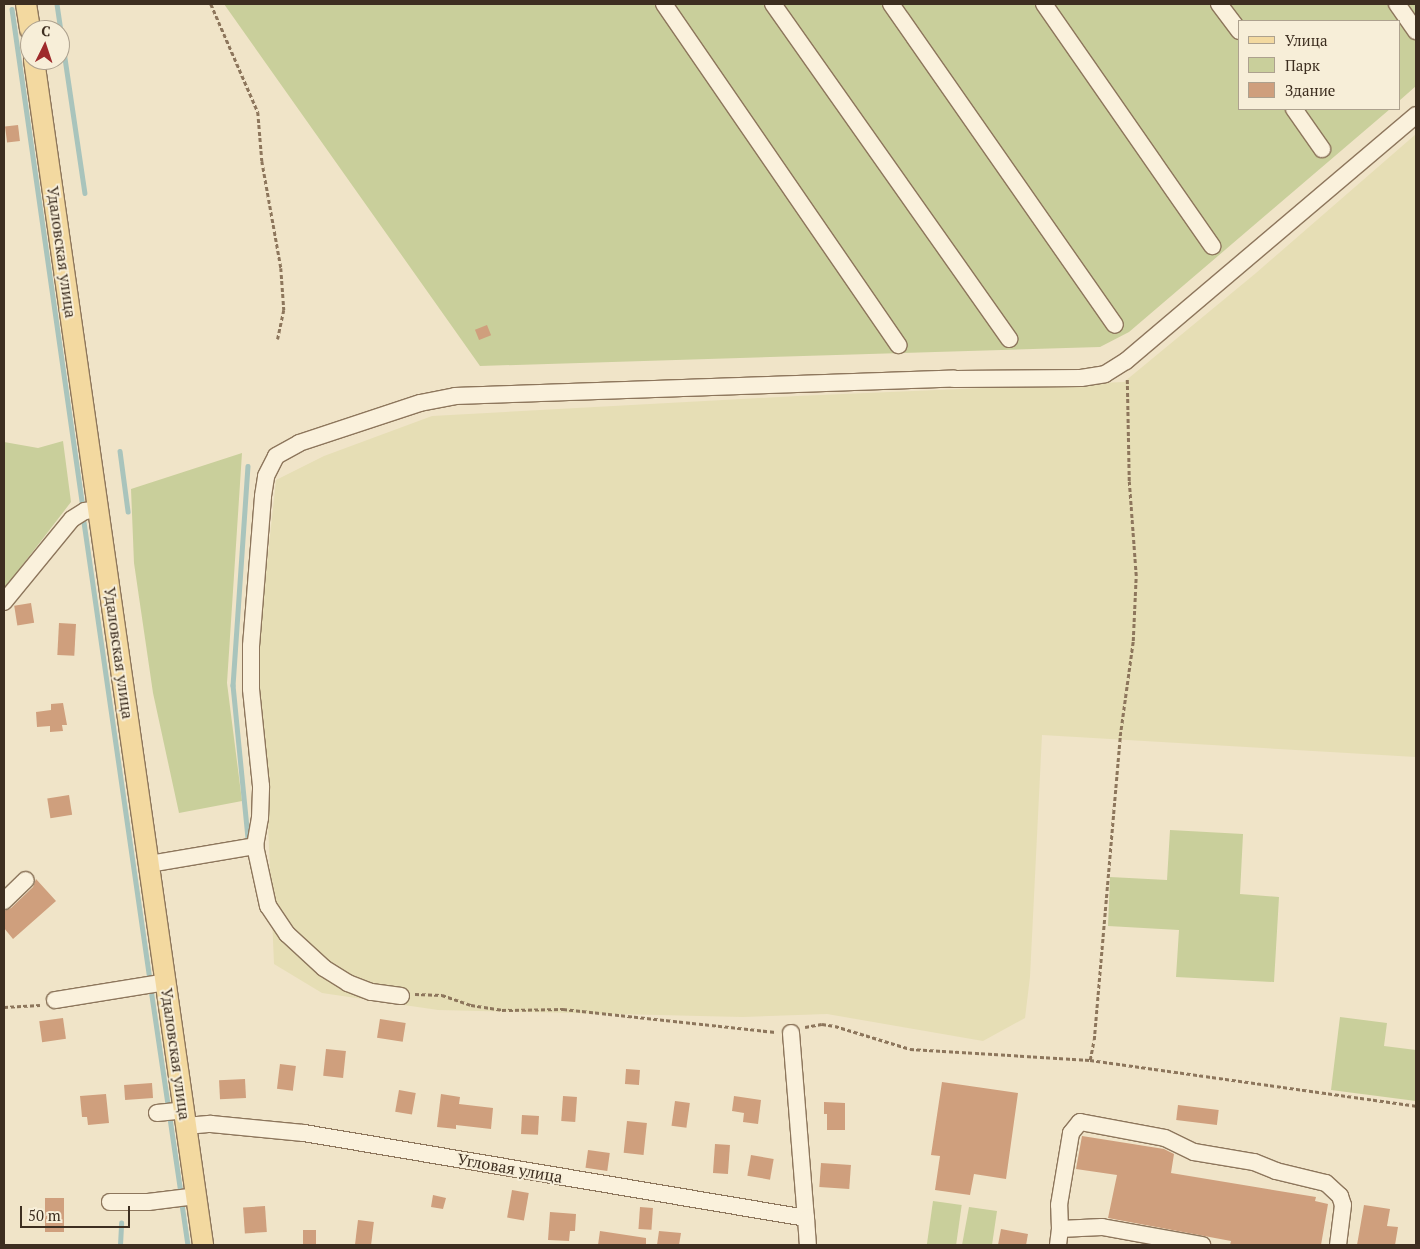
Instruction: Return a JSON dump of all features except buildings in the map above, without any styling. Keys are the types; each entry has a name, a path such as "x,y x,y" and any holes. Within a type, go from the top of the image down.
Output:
{"main road":[{"path":"26,4 28,20"},
{"name":"Удаловская улица","path":"35,70 203,1245"}],"street":[{"path":"664,4 898,345"},
{"path":"773,4 1009,339"},
{"path":"891,4 1115,325"},
{"path":"1044,4 1212,246"},
{"path":"1219,4 1238,30"},
{"path":"1397,4 1416,31"},
{"path":"1295,110 1322,149"},
{"path":"401,996 371,992 348,983 324,968 287,934 268,906 255,846 260,818 261,786 251,689 251,646 263,496 266,476 276,456 299,443 420,403 455,396 954,378 1082,378 1105,374 1126,361 1416,115"},
{"path":"4,602 72,519 85,511 98,509"},
{"path":"149,864 255,846"},
{"path":"4,901 26,880"},
{"path":"55,1000 166,982"},
{"path":"791,1033 808,1245"},
{"name":"Угловая улица","path":"157,1113 211,1124 304,1133 806,1218"},
{"path":"1058,1245 1060,1229 1059,1205 1071,1133 1080,1122 1165,1138 1194,1152 1254,1162 1276,1171 1326,1183 1340,1196 1343,1205 1338,1245"},
{"path":"110,1202 148,1202 196,1196"},
{"path":"1060,1229 1102,1227 1202,1245"}],"path":[{"path":"211,4 258,112 262,161 281,268 284,310 278,339"},
{"path":"1090,1060 1094,1040 1120,736 1133,641 1136,576 1129,481 1126,361"},
{"path":"401,996 424,993 442,995 471,1005 502,1010 563,1009 791,1033 804,1027 822,1024 857,1032 910,1049 1090,1060 1416,1106"},
{"path":"4,1007 52,1004 55,1000"}],"shaded area":[{"path":"1416,134 1416,757 1042,735 1030,977 1025,1018 983,1041 827,1014 743,1017 438,1010 322,993 274,964 266,776 256,666 276,480 324,456 432,416 797,396 1124,382 1256,273"}],"green space":[{"path":"224,4 1416,4 1416,86 1400,100 1400,20 1238,20 1238,110 1389,110 1129,332 1100,347 480,366"},
{"path":"63,441 71,502 4,589 4,442 38,448"},
{"path":"242,453 227,683 242,801 179,813 153,693 134,563 131,489"},
{"path":"1170,830 1243,834 1240,894 1279,897 1274,982 1176,977 1179,930 1108,926 1110,877 1167,880"},
{"path":"1340,1017 1387,1023 1384,1046 1416,1050 1416,1101 1331,1090"},
{"path":"933,1201 962,1205 956,1245 927,1245"},
{"path":"969,1207 997,1211 992,1245 962,1245"}],"waterway":[{"path":"57,4 85,193"},
{"path":"12,9 82,502"},
{"path":"120,451 128,511"},
{"path":"248,466 233,685 248,837"},
{"path":"84,522 150,978"},
{"path":"151,989 168,1104"},
{"path":"170,1118 181,1193"},
{"path":"182,1204 188,1245"},
{"path":"120,1245 121,1223"}]}
